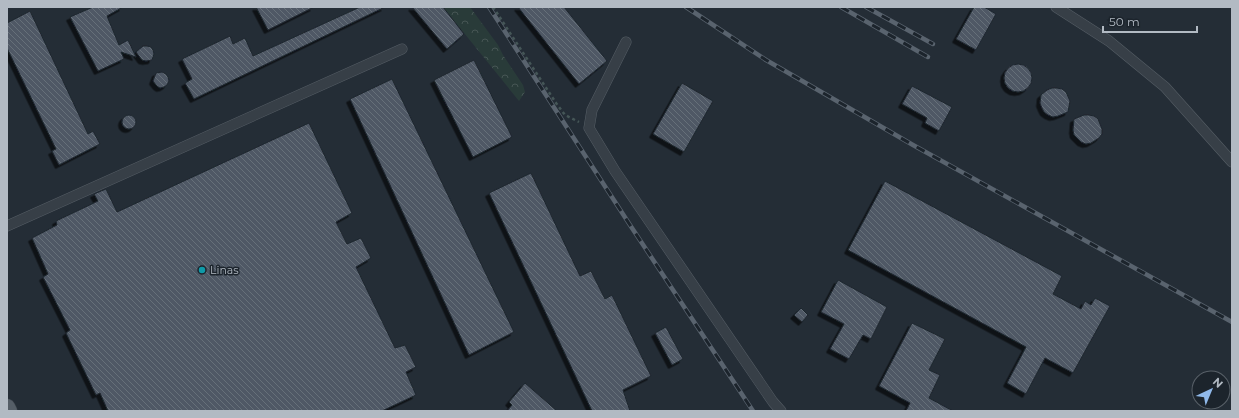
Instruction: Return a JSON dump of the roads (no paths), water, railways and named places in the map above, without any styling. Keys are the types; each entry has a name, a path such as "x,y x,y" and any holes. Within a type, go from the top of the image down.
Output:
{"street":[{"path":"1056,7 1109,41 1165,87 1232,162"},
{"path":"626,42 592,110 590,128 616,171 773,402 782,411"},
{"path":"7,226 402,49"}],"railway":[{"path":"489,7 630,225 753,411"},
{"path":"686,7 766,60 913,145 1232,322"},
{"path":"841,7 928,57"},
{"path":"866,7 933,44"}],"place":[{"name":"Linas","path":"202,270"}]}
